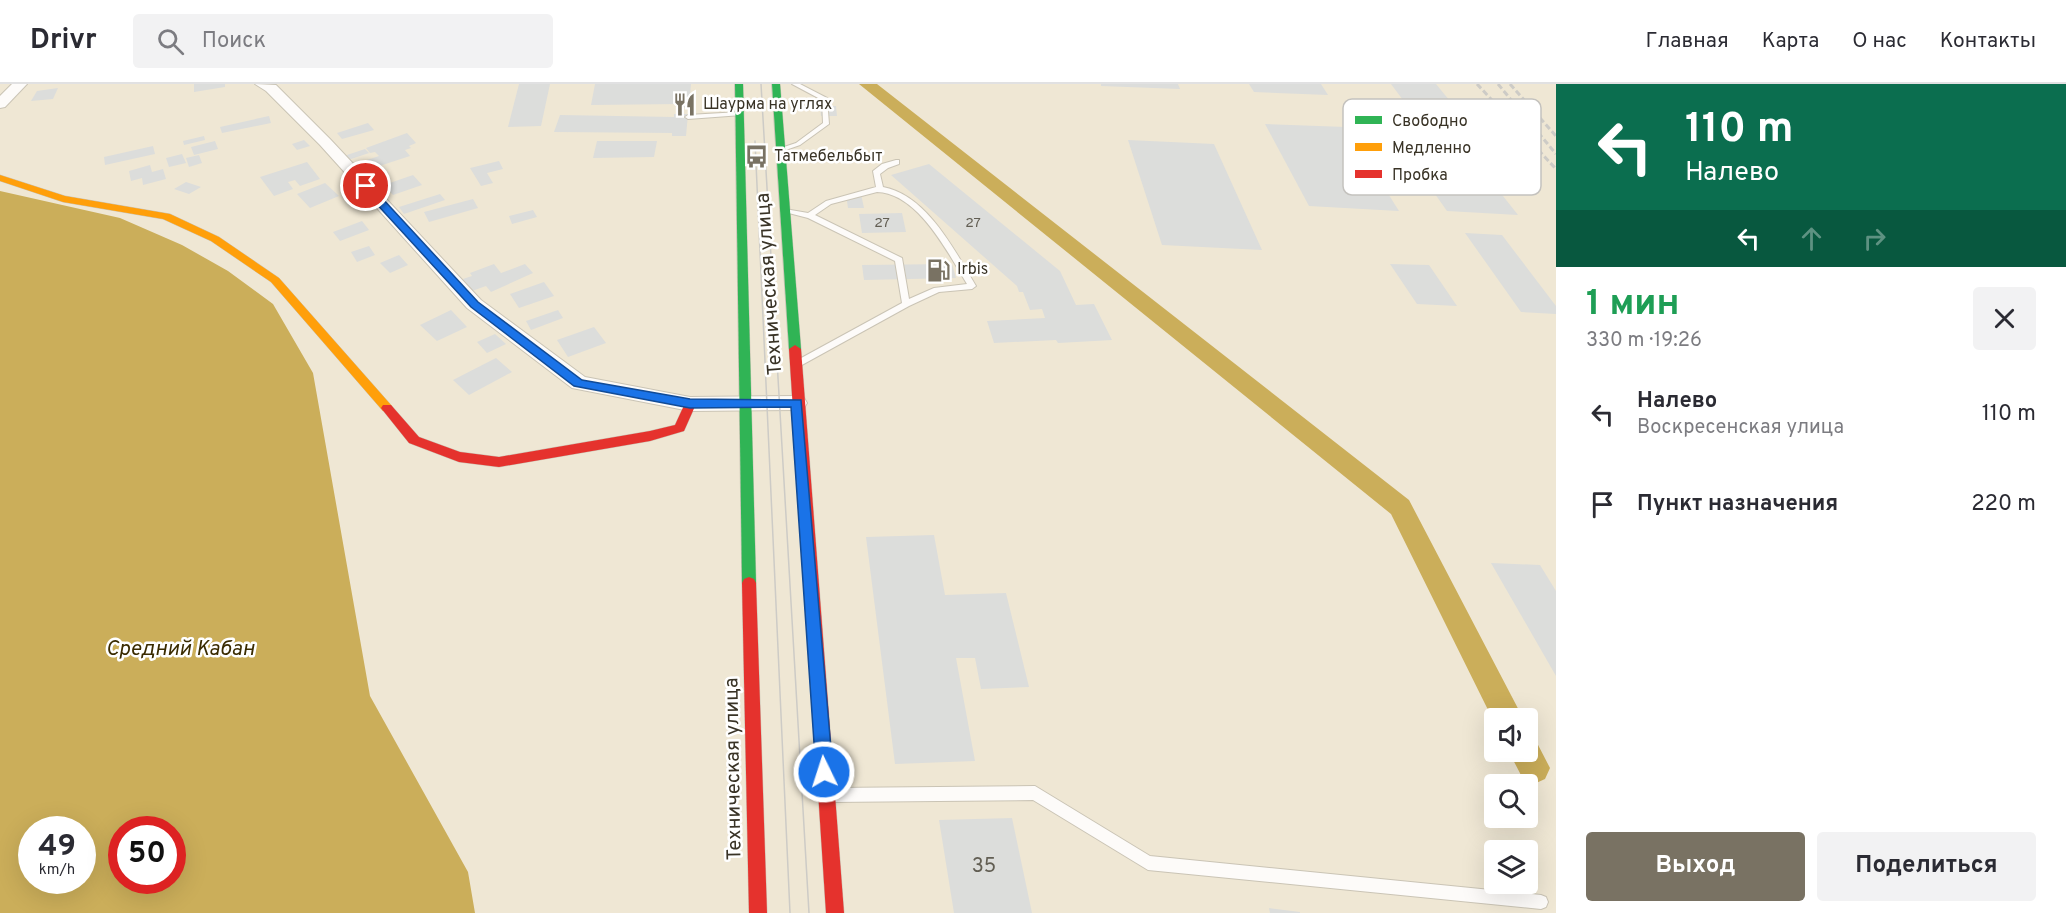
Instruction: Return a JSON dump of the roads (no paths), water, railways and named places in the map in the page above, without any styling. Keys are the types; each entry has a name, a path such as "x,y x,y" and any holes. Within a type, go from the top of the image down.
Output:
{"main road":[{"name":"Техническая улица","path":"739,84 744,404 758,913"},
{"name":"Техническая улица","path":"776,84 835,913"},
{"path":"0,178 63,199 166,216 215,239 275,280 414,440 459,457 499,462 650,436 680,428 690,404"}],"street":[{"path":"0,104 20,84"},
{"path":"262,84 271,88 325,142 474,304 579,383 690,404 797,403"}],"lane":[{"path":"780,150 798,144 826,124 825,99 795,84"},
{"path":"689,114 739,111"},
{"path":"880,190 876,173 896,162"},
{"path":"796,364 906,304 937,290 972,286 948,246 924,213 889,190 880,190 823,204 810,216"},
{"path":"785,211 810,216 899,260 906,304"},
{"path":"826,795 1035,792 1148,863 1541,902"}],"water":[{"name":"Средний Кабан","path":"0,191 120,218 182,245 228,271 273,304 313,373 370,696 468,872 475,913 0,913"}],"waterway":[{"path":"867,84 1400,507 1503,708"},
{"path":"1531,762 1534,768"}],"tram line":[{"path":"761,84 809,913"},
{"path":"755,141 790,913"}],"railway":[{"path":"1477,84 1491,99"},
{"path":"1498,84 1510,99"},
{"path":"1510,84 1523,99"},
{"path":"1541,119 1556,136"},
{"path":"1541,136 1556,154"},
{"path":"1541,153 1556,169"}],"place":[{"name":"Шаурма на углях","path":"685,105"},
{"name":"Татмебельбыт","path":"756,157"},
{"name":"Irbis","path":"939,270"}]}
